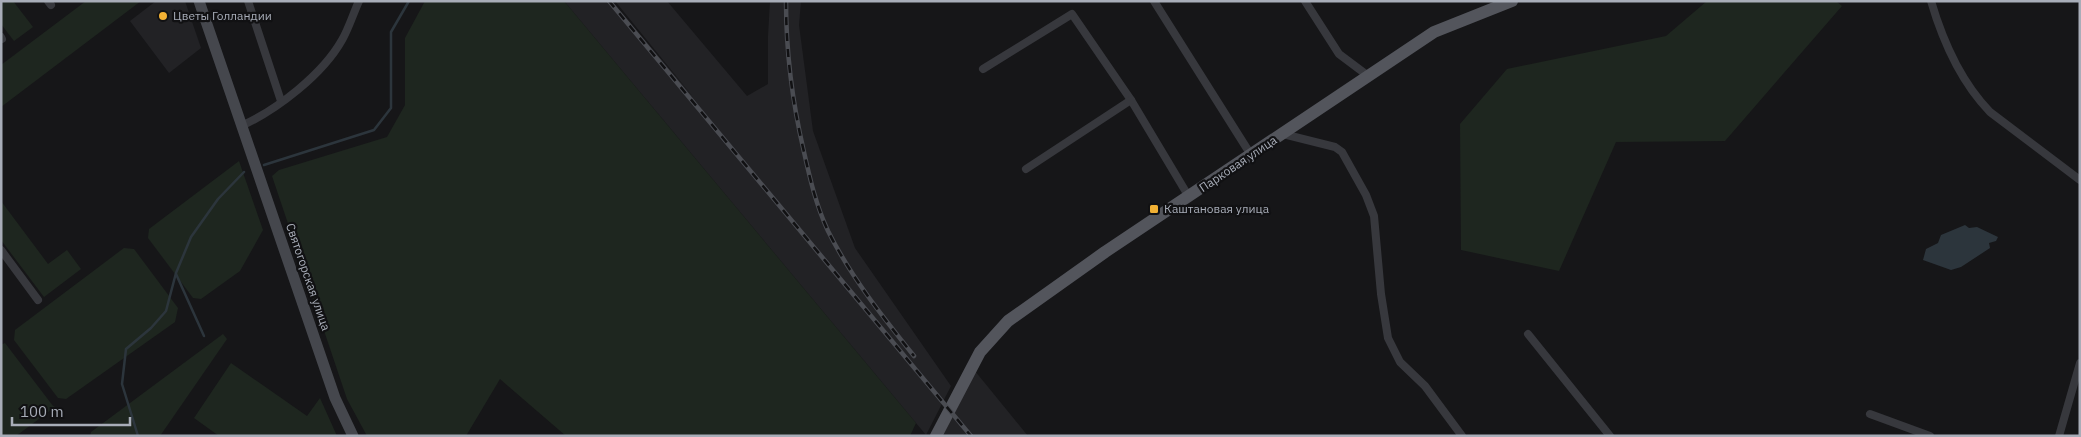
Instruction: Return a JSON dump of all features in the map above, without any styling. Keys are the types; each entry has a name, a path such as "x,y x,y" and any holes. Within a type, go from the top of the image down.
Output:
{"main road":[{"name":"Парковая улица","path":"936,436 951,404 980,352 1008,321 1076,272 1283,134 1367,75 1434,32 1512,1"}],"street":[{"name":"Святогорская улица","path":"199,1 335,398 353,436"},
{"path":"248,1 281,101"},
{"path":"241,126 263,115 281,101 293,95 320,69 342,40 358,1"},
{"path":"1154,1 1251,155"},
{"path":"1306,1 1339,54 1367,75"},
{"path":"1931,1 1960,74 1979,100 1990,112 2080,180"},
{"path":"982,69 1072,14 1131,100 1189,197"},
{"path":"1026,169 1131,100"},
{"path":"1283,134 1335,147 1342,152 1366,195 1374,216 1381,294 1388,338 1400,362 1425,386 1462,436"},
{"path":"1,250 38,300"},
{"path":"1528,334 1610,436"},
{"path":"2059,436 2080,364"},
{"path":"1870,414 1930,436"}],"shaded area":[{"path":"1,1 13,1 33,27 14,41 1,24"},
{"path":"86,1 141,1 1,107 1,65"},
{"path":"156,1 185,1 201,48 169,73 130,21"},
{"path":"425,1 564,1 916,423 910,436 566,436 500,379 466,436 367,436 347,399 272,176 279,170 387,137 405,105 405,38"},
{"path":"564,1 612,1 694,98 615,1 667,1 747,96 768,84 770,1 801,1 799,25 813,131 855,248 951,386 926,435"},
{"path":"1707,1 1836,1 1842,6 1725,141 1616,142 1559,271 1461,250 1460,124 1507,69 1666,36"},
{"path":"239,161 263,230 240,271 201,299 193,298 148,238 149,229"},
{"path":"1,201 48,264 67,250 81,269 44,297 1,240"},
{"path":"1965,225 1969,228 1977,227 1998,237 1996,241 1989,243 1990,248 1961,267 1951,270 1923,260 1926,249 1938,243 1941,235"},
{"path":"124,248 134,249 178,308 175,322 66,399 58,398 14,340 15,330"},
{"path":"223,334 227,339 160,436 90,436 91,432"},
{"path":"5,343 55,407 16,436 1,436 1,345"},
{"path":"231,363 307,416 320,398 337,436 219,436 194,418"},
{"path":"975,371 1028,436 942,436"}],"waterway":[{"path":"264,165 374,130 391,108 391,32 409,1"},
{"path":"138,436 122,384 126,349 151,328 166,311 176,273 191,237 218,199 244,172"},
{"path":"176,274 204,336"}],"railway":[{"path":"609,1 971,436"},
{"path":"786,1 787,39 793,96 806,162 820,211 837,248 857,280 914,356"}],"place":[{"name":"Цветы Голландии","path":"163,16"},
{"name":"Каштановая улица","path":"1154,209"}]}
